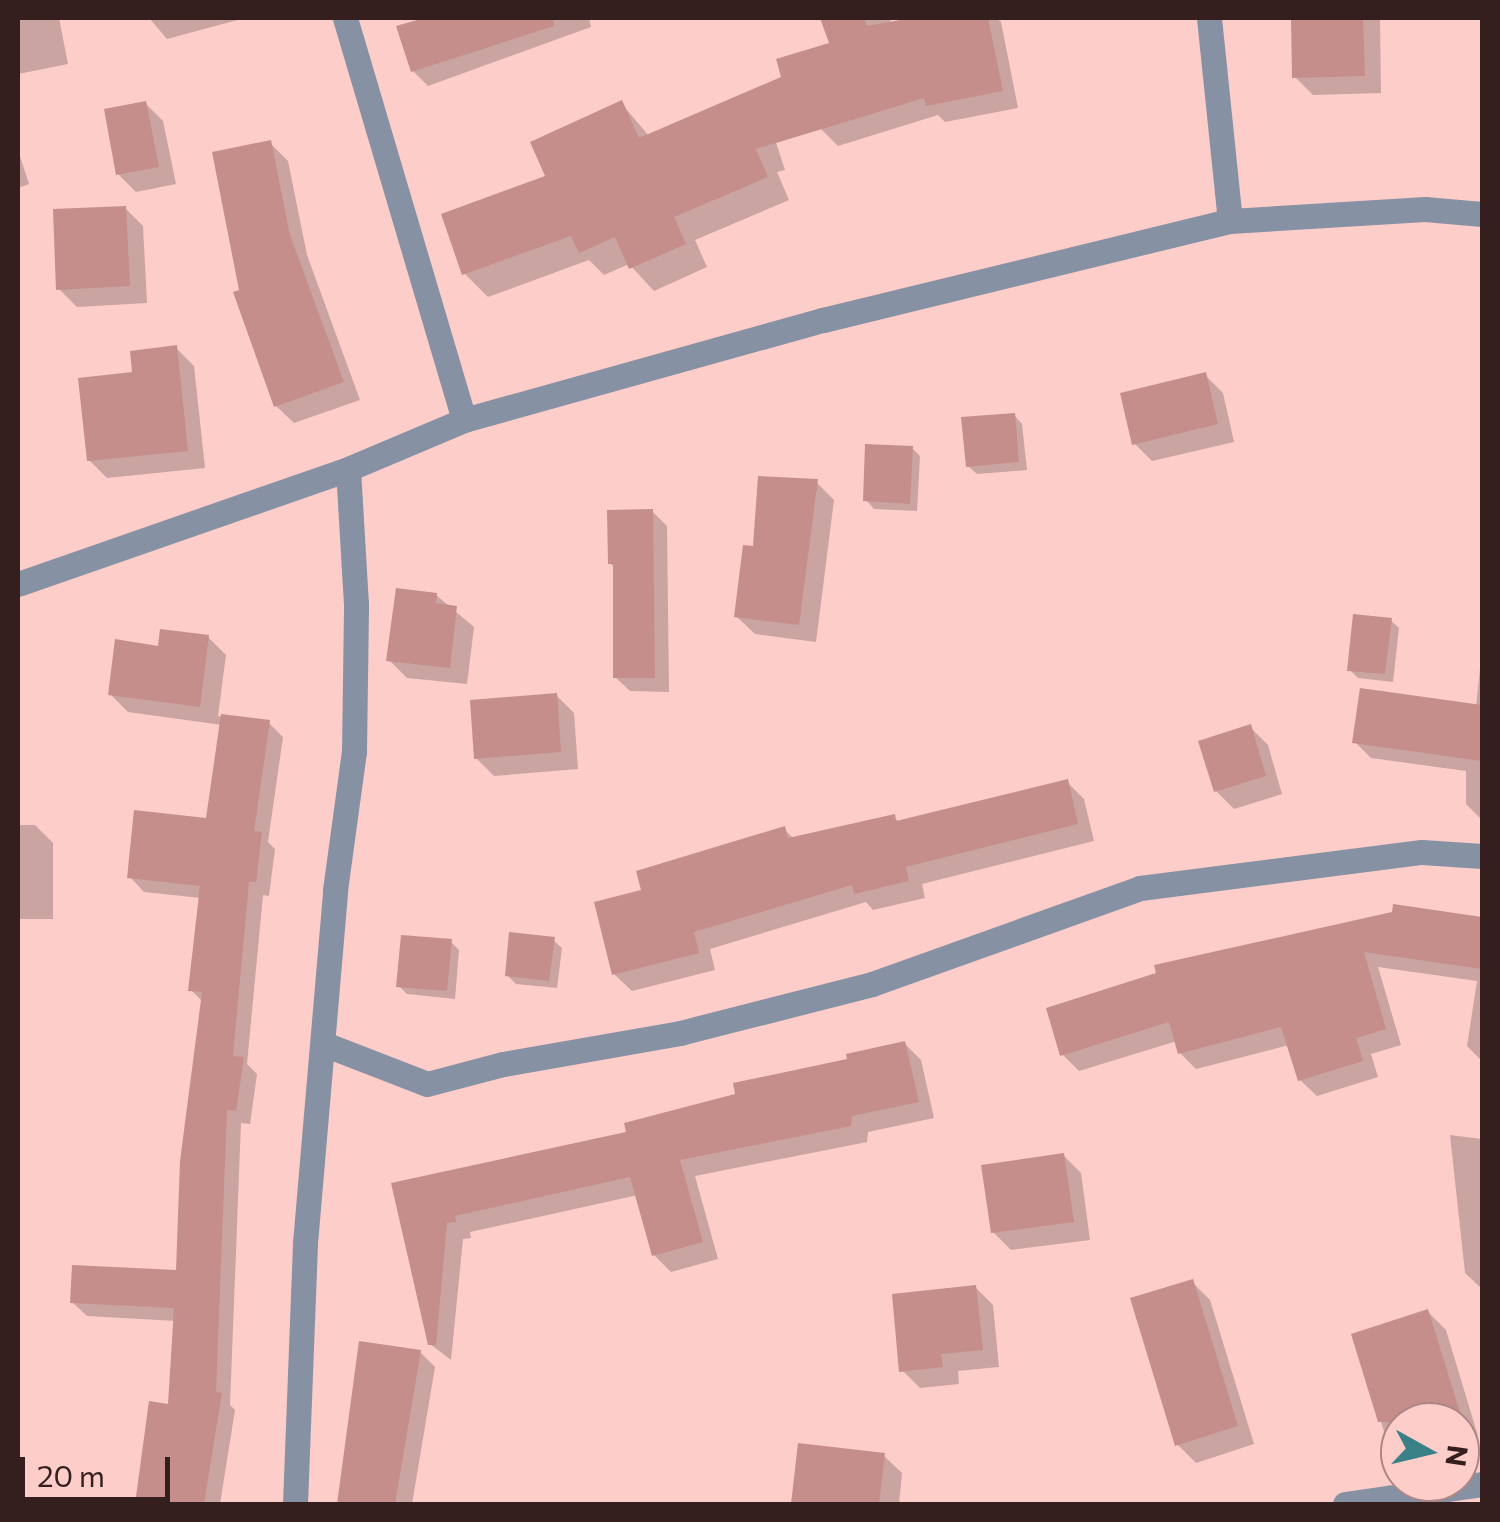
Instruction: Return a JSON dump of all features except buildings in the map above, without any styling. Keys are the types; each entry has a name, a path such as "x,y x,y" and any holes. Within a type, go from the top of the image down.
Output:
{"street":[{"path":"345,18 464,420"},
{"path":"1209,18 1230,222"},
{"path":"18,584 348,469 464,420 823,320 1230,222 1425,209 1482,214"},
{"path":"295,1504 304,1243 335,890 354,752 356,604 348,469"},
{"path":"324,1044 427,1084 503,1064 680,1033 872,984 1140,888 1422,852 1482,856"},
{"path":"1346,1504 1482,1484"}]}
